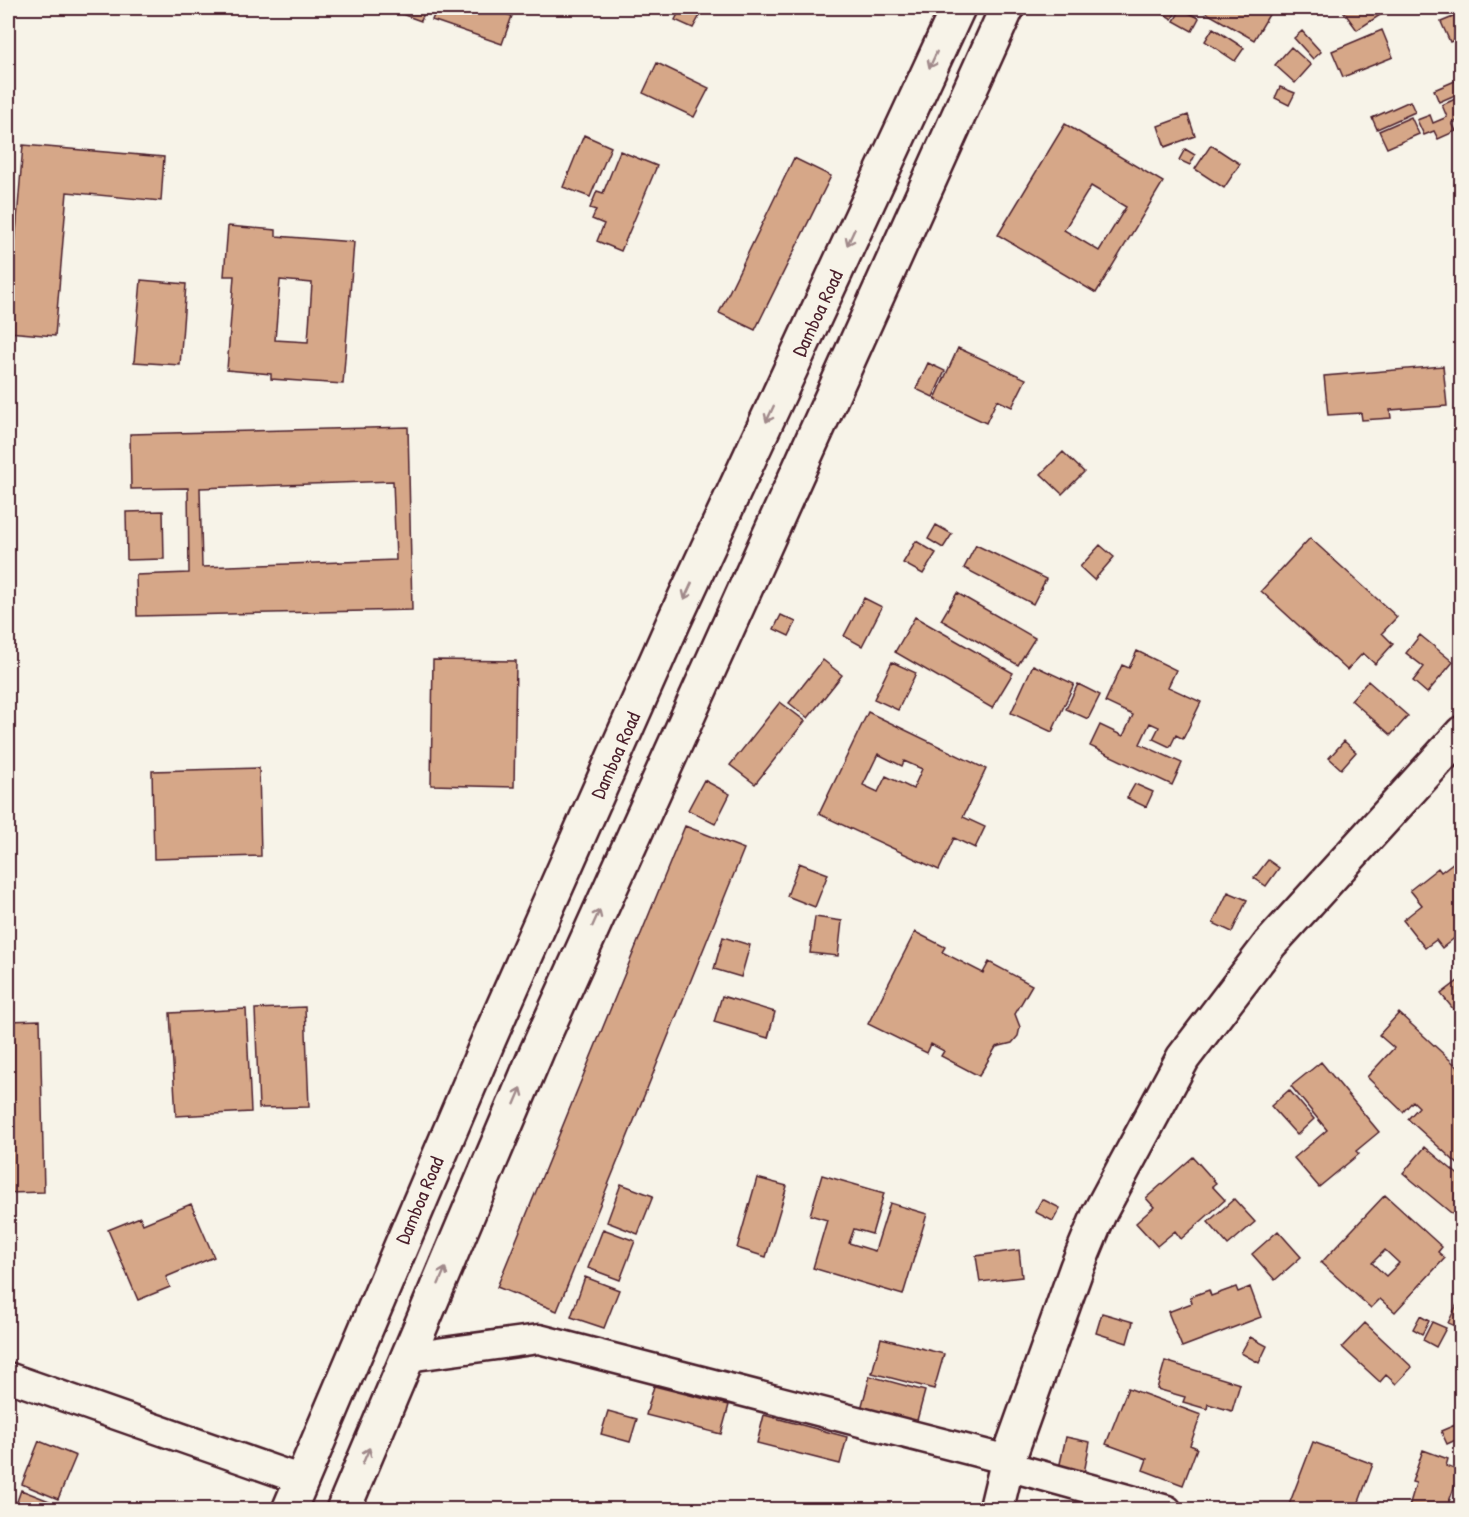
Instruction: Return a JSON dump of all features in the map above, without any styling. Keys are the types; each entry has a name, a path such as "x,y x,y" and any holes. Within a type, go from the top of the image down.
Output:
{"main road":[{"name":"Damboa Road","path":"289,1509 335,1396 489,1039 674,621 958,8"},
{"path":"343,1509 551,1019 1007,8"},
{"path":"996,1509 1008,1463 1077,1268 1099,1214 1183,1058 1270,944 1461,733"}],"street":[{"path":"408,1357 539,1339 1008,1463 1167,1509"},
{"path":"8,1377 302,1480"}],"building":[{"path":"385,8 426,8 421,21"},
{"path":"437,8 488,8 512,16 502,44 432,20"},
{"path":"681,8 704,8 693,28 675,20"},
{"path":"1165,8 1178,8 1172,19 1162,13"},
{"path":"1198,8 1273,8 1254,40"},
{"path":"1281,8 1300,8 1300,13 1281,13"},
{"path":"1341,8 1391,8 1357,30"},
{"path":"1456,8 1462,8 1462,37 1450,42 1441,22 1458,15"},
{"path":"1181,9 1199,18 1192,31 1174,21"},
{"path":"1213,28 1244,48 1235,61 1205,41"},
{"path":"1382,30 1393,57 1343,77 1332,51"},
{"path":"1302,31 1321,52 1313,59 1294,38"},
{"path":"1291,47 1311,65 1295,83 1275,65"},
{"path":"657,63 709,88 694,117 643,93"},
{"path":"1462,78 1462,92 1439,102 1434,90"},
{"path":"1280,87 1295,93 1289,105 1275,98"},
{"path":"1462,96 1462,119 1452,123 1456,131 1438,139 1434,131 1424,135 1417,120 1430,115 1433,123 1447,117 1442,105"},
{"path":"1410,101 1415,112 1377,129 1372,118"},
{"path":"1188,115 1195,136 1165,147 1158,126"},
{"path":"1411,117 1419,134 1387,148 1379,131"},
{"path":"1065,124 1163,182 1096,293 998,235","holes":["1091,186 1126,207 1099,251 1064,230"]},
{"path":"584,135 611,147 590,197 563,187"},
{"path":"23,145 164,157 161,201 67,192 55,336 8,332"},
{"path":"1211,145 1240,164 1224,188 1195,169"},
{"path":"1185,149 1195,155 1190,165 1179,160"},
{"path":"620,151 657,166 621,251 597,241 604,224 592,219 596,210 590,208 597,191 603,193"},
{"path":"794,158 831,176 755,330 719,313"},
{"path":"228,226 276,230 276,236 354,242 343,384 271,379 271,374 227,370 234,276 224,276","holes":["280,280 312,283 308,342 275,340"]},
{"path":"141,280 186,284 180,365 134,362"},
{"path":"958,348 1026,379 1012,407 997,400 986,423 935,399"},
{"path":"928,363 945,371 933,397 916,389"},
{"path":"1443,366 1447,406 1390,410 1391,418 1362,420 1361,413 1328,415 1324,376"},
{"path":"408,427 412,610 137,616 136,575 189,573 188,488 131,489 130,434","holes":["393,481 396,560 202,567 200,488"]},
{"path":"1063,452 1084,472 1062,494 1041,474"},
{"path":"163,511 164,559 127,560 126,512"},
{"path":"936,525 952,534 943,548 928,539"},
{"path":"1310,538 1397,617 1382,633 1393,644 1375,664 1363,653 1347,670 1261,591"},
{"path":"916,541 936,553 923,574 903,563"},
{"path":"976,545 1046,579 1033,604 964,568"},
{"path":"1100,545 1114,557 1094,580 1080,567"},
{"path":"957,593 1035,638 1018,665 941,620"},
{"path":"864,598 882,607 862,646 844,636"},
{"path":"781,615 796,622 789,636 774,629"},
{"path":"915,617 1013,673 992,708 895,652"},
{"path":"1420,635 1453,662 1427,693 1413,681 1424,667 1406,653"},
{"path":"1137,651 1176,670 1168,687 1201,702 1183,739 1176,735 1170,747 1153,739 1159,727 1150,723 1140,744 1182,763 1172,785 1090,746 1100,725 1123,736 1133,715 1105,702 1122,665 1129,668"},
{"path":"433,660 516,661 514,787 431,785"},
{"path":"823,660 842,675 808,718 789,703"},
{"path":"892,662 916,673 898,710 874,699"},
{"path":"1033,665 1074,684 1052,732 1011,713"},
{"path":"1368,681 1408,716 1391,735 1351,700"},
{"path":"1078,684 1100,695 1088,719 1066,709"},
{"path":"780,702 805,721 755,784 730,765"},
{"path":"868,712 986,769 963,817 985,827 975,848 954,838 939,870 819,814","holes":["878,754 902,766 904,761 922,769 913,789 886,776 878,792 863,785"]},
{"path":"1344,741 1356,752 1341,769 1329,758"},
{"path":"259,768 261,856 154,859 152,771"},
{"path":"704,780 730,794 715,824 688,810"},
{"path":"1135,784 1153,792 1146,807 1127,798"},
{"path":"685,826 744,849 557,1311 497,1287"},
{"path":"1462,856 1462,932 1442,948 1436,940 1425,948 1403,920 1422,905 1410,890 1438,868 1441,872"},
{"path":"1268,860 1279,868 1266,886 1254,878"},
{"path":"799,863 828,874 815,907 787,896"},
{"path":"1228,892 1247,900 1232,932 1213,923"},
{"path":"815,917 842,921 838,956 810,953"},
{"path":"915,932 945,947 942,952 983,973 989,962 1032,985 1015,1014 1020,1027 1018,1036 1012,1043 996,1047 979,1076 941,1056 944,1051 931,1044 927,1053 868,1024"},
{"path":"723,937 750,945 741,977 714,969"},
{"path":"1462,978 1462,1020 1441,994"},
{"path":"722,996 775,1012 768,1038 714,1022"},
{"path":"305,1007 309,1107 259,1108 255,1009"},
{"path":"246,1009 251,1112 176,1116 170,1013"},
{"path":"1399,1013 1462,1071 1461,1167 1408,1119 1419,1107 1413,1101 1403,1112 1367,1077 1394,1048 1379,1035"},
{"path":"40,1020 44,1192 8,1193 8,1021"},
{"path":"1321,1062 1379,1132 1356,1151 1359,1154 1319,1187 1294,1158 1327,1130 1291,1086"},
{"path":"1289,1090 1314,1119 1297,1135 1271,1106"},
{"path":"1425,1147 1462,1178 1462,1222 1403,1173"},
{"path":"1193,1157 1216,1183 1212,1186 1225,1200 1181,1239 1175,1231 1157,1246 1136,1223 1154,1207 1146,1198"},
{"path":"822,1175 884,1193 872,1234 854,1229 849,1243 875,1251 890,1203 927,1214 903,1295 813,1268 827,1220 810,1215"},
{"path":"757,1178 787,1186 766,1257 737,1248"},
{"path":"621,1184 653,1196 638,1234 607,1222"},
{"path":"1385,1195 1442,1247 1438,1252 1445,1258 1395,1312 1380,1299 1371,1308 1321,1263","holes":["1385,1250 1399,1263 1386,1276 1372,1263"]},
{"path":"1042,1199 1060,1208 1053,1221 1035,1212"},
{"path":"1234,1199 1255,1222 1228,1245 1208,1222"},
{"path":"191,1204 214,1257 166,1277 170,1287 138,1300 108,1230 140,1217 143,1224"},
{"path":"603,1229 635,1241 620,1280 588,1268"},
{"path":"1278,1231 1301,1257 1275,1280 1252,1254"},
{"path":"1019,1250 1022,1277 980,1282 976,1256"},
{"path":"585,1277 619,1290 604,1328 571,1317"},
{"path":"1236,1287 1238,1292 1250,1287 1261,1317 1182,1347 1168,1312 1192,1303 1190,1297 1209,1290 1211,1296"},
{"path":"1462,1294 1462,1329 1448,1323"},
{"path":"1102,1313 1133,1322 1127,1343 1096,1333"},
{"path":"1420,1316 1429,1321 1422,1334 1413,1329"},
{"path":"1432,1322 1446,1328 1436,1347 1423,1340"},
{"path":"1365,1323 1412,1367 1396,1384 1386,1375 1380,1382 1342,1347"},
{"path":"1250,1337 1267,1346 1259,1363 1241,1353"},
{"path":"881,1338 944,1354 934,1389 872,1373"},
{"path":"1165,1361 1240,1384 1232,1411 1208,1404 1207,1409 1183,1402 1185,1397 1157,1389"},
{"path":"870,1376 925,1391 916,1424 861,1409"},
{"path":"654,1386 729,1405 721,1434 646,1415"},
{"path":"1128,1388 1201,1415 1190,1445 1197,1448 1183,1485 1143,1470 1147,1459 1106,1444"},
{"path":"608,1411 637,1419 630,1442 601,1434"},
{"path":"764,1415 847,1437 840,1464 757,1443"},
{"path":"1455,1425 1460,1438 1447,1444 1441,1431"},
{"path":"1066,1437 1090,1442 1084,1473 1059,1468"},
{"path":"39,1441 76,1456 58,1499 22,1484"},
{"path":"1313,1442 1373,1464 1356,1510 1287,1510"},
{"path":"1423,1450 1448,1459 1446,1466 1460,1471 1446,1510 1408,1510 1416,1483 1412,1482"},
{"path":"21,1490 62,1506 60,1510 14,1510"}]}
